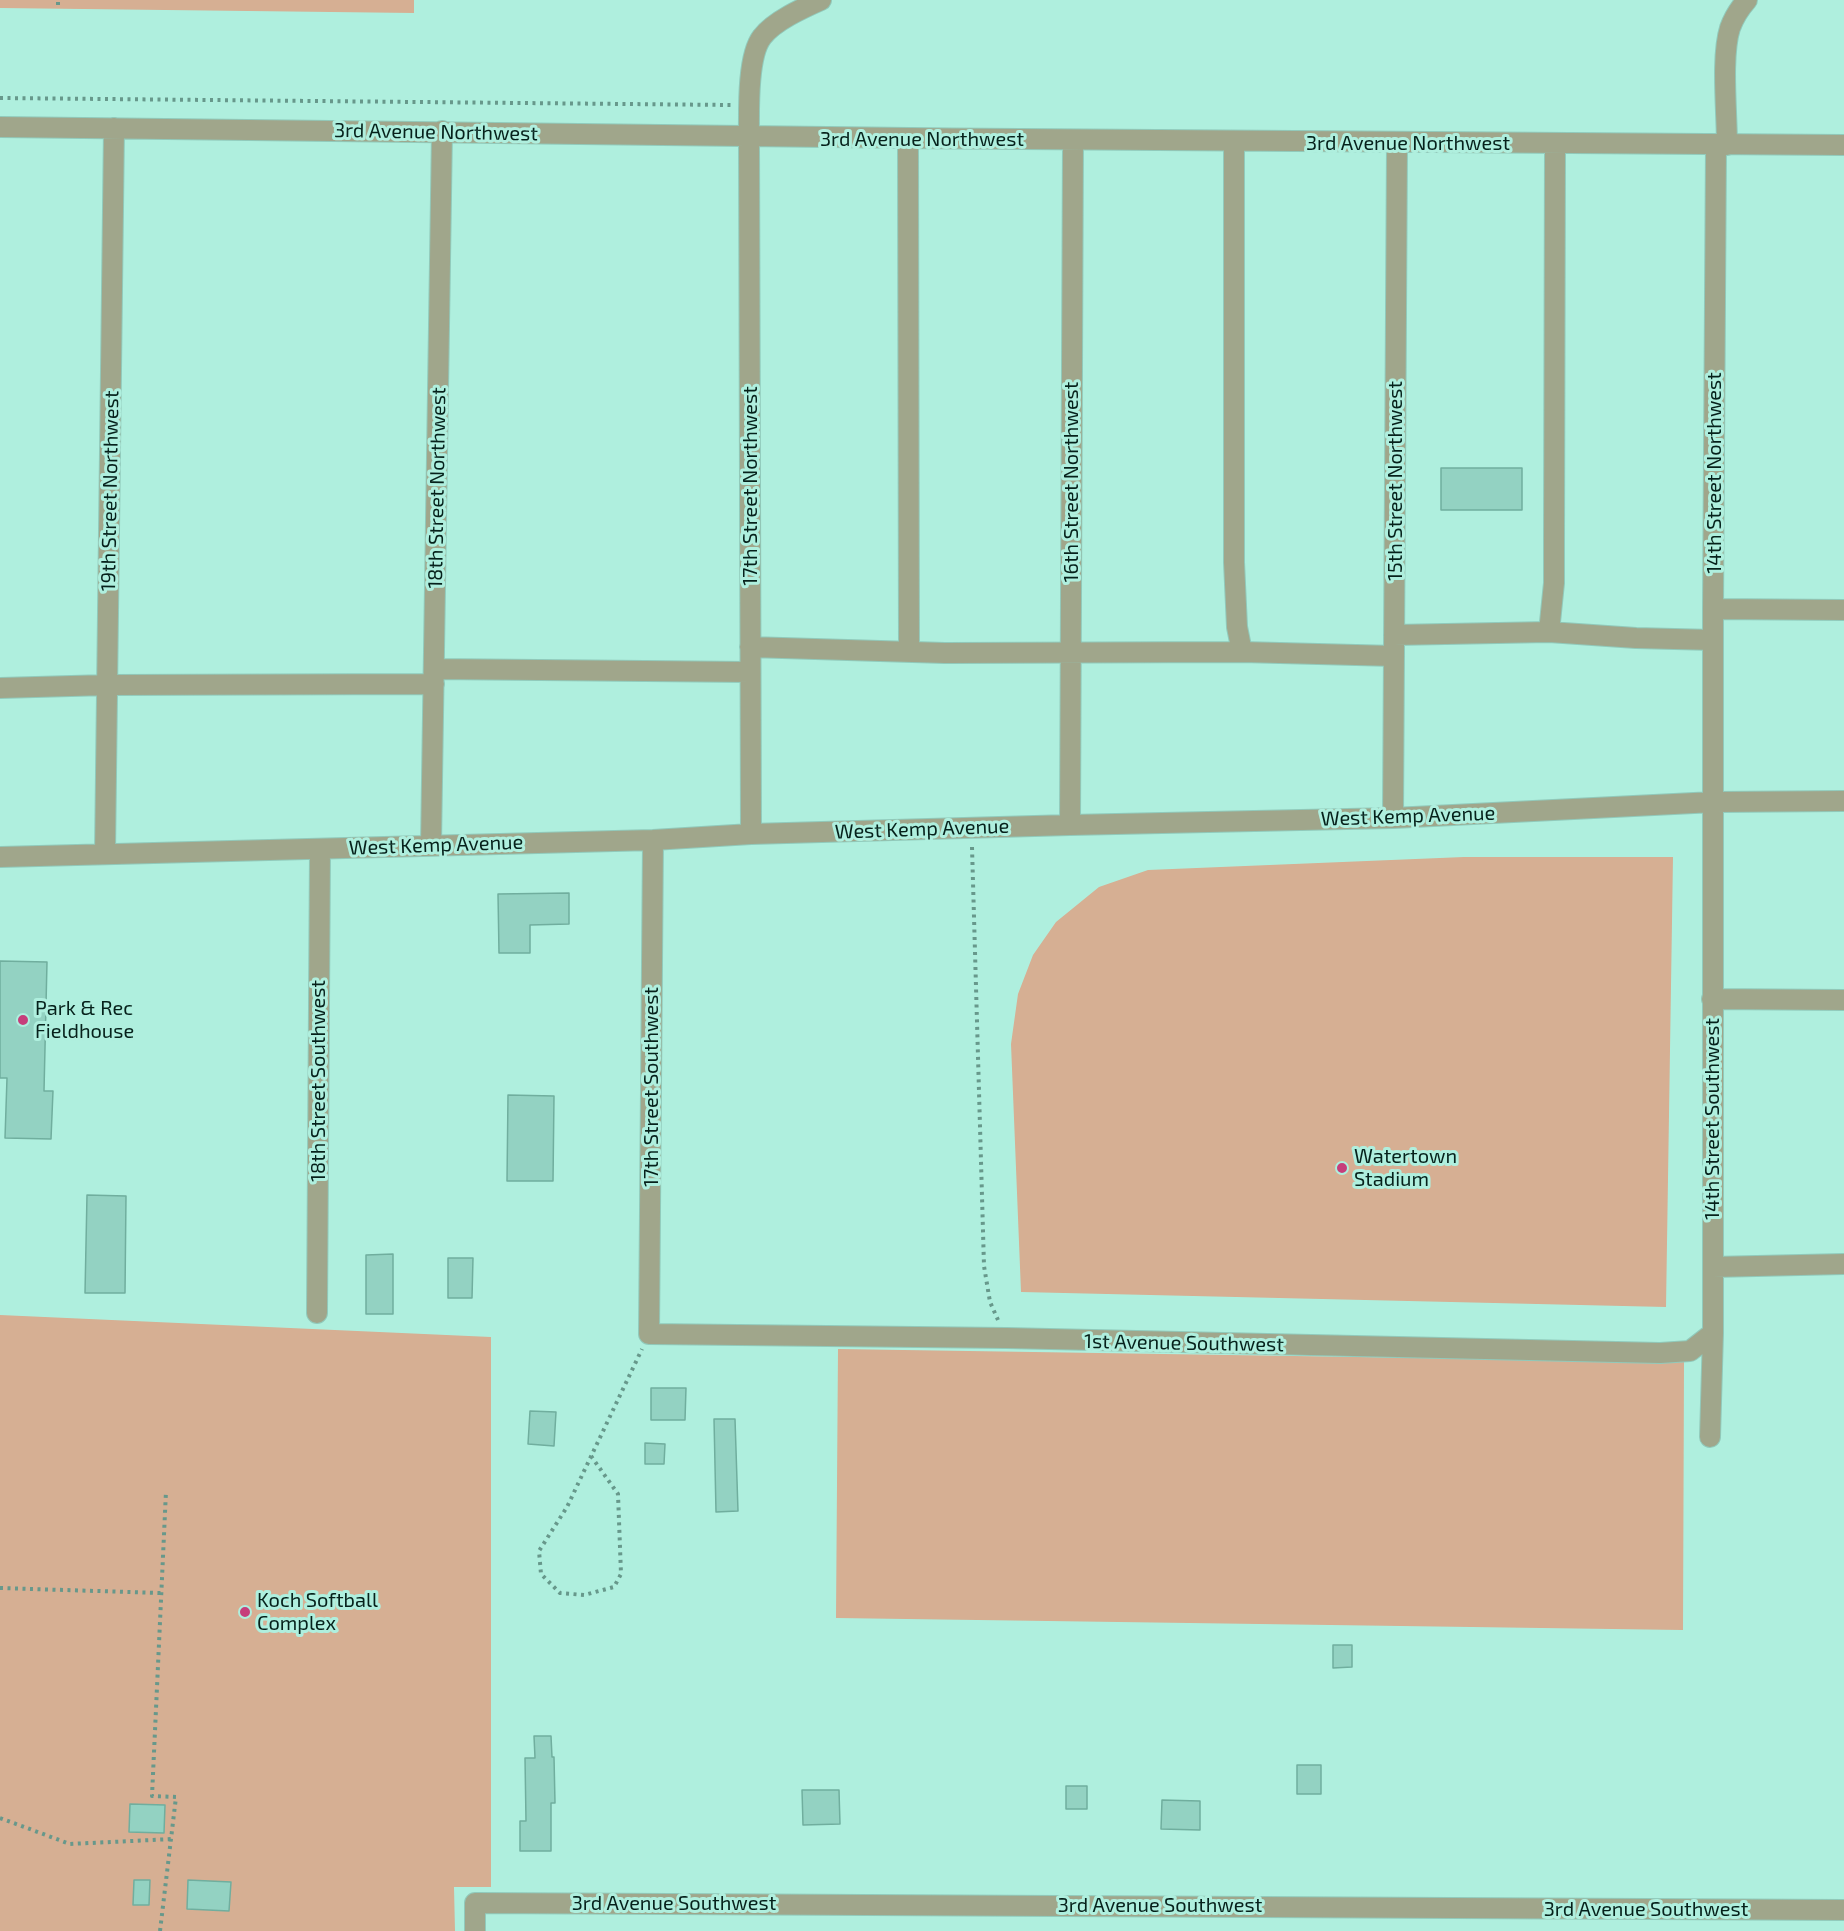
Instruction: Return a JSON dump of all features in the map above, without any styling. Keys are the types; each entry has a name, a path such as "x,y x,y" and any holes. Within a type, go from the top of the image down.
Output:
{"street":[{"name":"17th Street Northwest","path":"751,834 749,138 751,66 761,37 790,14 821,0"},
{"name":"14th Street Northwest","path":"1714,802 1713,609 1722,145 1729,30 1736,13 1747,0"},
{"name":"3rd Avenue Northwest","path":"0,127 442,131 749,138 1844,145"},
{"name":"19th Street Northwest","path":"105,854 114,128"},
{"name":"18th Street Northwest","path":"431,845 442,131"},
{"path":"908,139 909,652"},
{"name":"16th Street Northwest","path":"1070,825 1073,140"},
{"path":"1234,142 1234,562 1237,619 1242,652"},
{"name":"15th Street Northwest","path":"1393,818 1397,143"},
{"path":"1549,632 1554,552 1555,144"},
{"path":"1713,609 1844,610"},
{"path":"1394,635 1549,632 1713,640"},
{"path":"750,647 909,652 1071,654 1242,652 1394,656"},
{"path":"0,688 750,672"},
{"name":"West Kemp Avenue","path":"0,857 652,840 751,834 1070,825 1393,818 1714,802 1844,801"},
{"name":"14th Street Southwest","path":"1710,1437 1713,1334 1714,802"},
{"name":"17th Street Southwest","path":"649,1335 652,840"},
{"name":"18th Street Southwest","path":"316,1313 320,849"},
{"path":"1712,999 1844,1000"},
{"path":"1713,1267 1844,1264"},
{"name":"1st Avenue Southwest","path":"649,1335 1006,1338 1660,1353 1690,1351 1713,1334"},
{"name":"3rd Avenue Southwest","path":"475,1931 475,1902 1844,1910"}],"path":[{"path":"0,98 750,105"},
{"path":"971,828 984,1266 990,1302 1006,1338"},
{"path":"591,1456 618,1494 621,1574 614,1587 584,1595 560,1593 541,1574 539,1551 567,1507 591,1456 649,1335"},
{"path":"160,1931 176,1797 152,1796 166,1491"},
{"path":"0,1588 161,1593"},
{"path":"0,1818 70,1844 172,1839"}],"shaded area":[{"path":"0,0 414,0 414,13 0,8"},
{"name":"Watertown Stadium","path":"1464,857 1673,857 1666,1307 1021,1292 1011,1044 1018,994 1033,955 1056,922 1099,887 1148,870"},
{"name":"Koch Softball Complex","path":"0,1315 491,1337 491,1887 454,1887 455,1931 0,1931"},
{"path":"838,1349 1684,1362 1683,1630 836,1618"}],"building":[{"path":"1441,468 1522,468 1522,510 1441,510"},
{"path":"569,893 569,924 530,925 530,953 499,953 498,894"},
{"name":"Park & Rec Fieldhouse","path":"0,961 47,962 44,1091 53,1091 51,1139 5,1138 7,1078 0,1078"},
{"path":"508,1095 554,1096 553,1181 507,1181"},
{"path":"87,1195 126,1196 125,1293 85,1293"},
{"path":"393,1254 393,1314 366,1314 366,1255"},
{"path":"448,1258 473,1258 472,1298 448,1298"},
{"path":"651,1388 686,1388 685,1420 651,1420"},
{"path":"530,1411 556,1412 554,1446 528,1444"},
{"path":"714,1419 735,1419 738,1511 716,1512"},
{"path":"645,1443 665,1444 664,1464 645,1464"},
{"path":"1333,1645 1352,1645 1352,1667 1333,1668"},
{"path":"534,1736 551,1736 555,1803 551,1803 551,1851 520,1851 520,1821 526,1821 525,1758 535,1758"},
{"path":"1297,1765 1321,1765 1321,1794 1297,1794"},
{"path":"1066,1786 1087,1786 1087,1809 1066,1809"},
{"path":"802,1790 839,1790 840,1824 803,1825"},
{"path":"1162,1800 1200,1801 1200,1830 1161,1829"},
{"path":"130,1804 165,1805 164,1833 129,1832"},
{"path":"134,1880 150,1880 149,1905 133,1905"},
{"path":"188,1880 231,1882 229,1911 187,1909"}],"place":[{"name":"Park & Rec Fieldhouse","path":"23,1020"},
{"name":"Watertown Stadium","path":"1342,1168"},
{"name":"Koch Softball Complex","path":"245,1612"}]}
